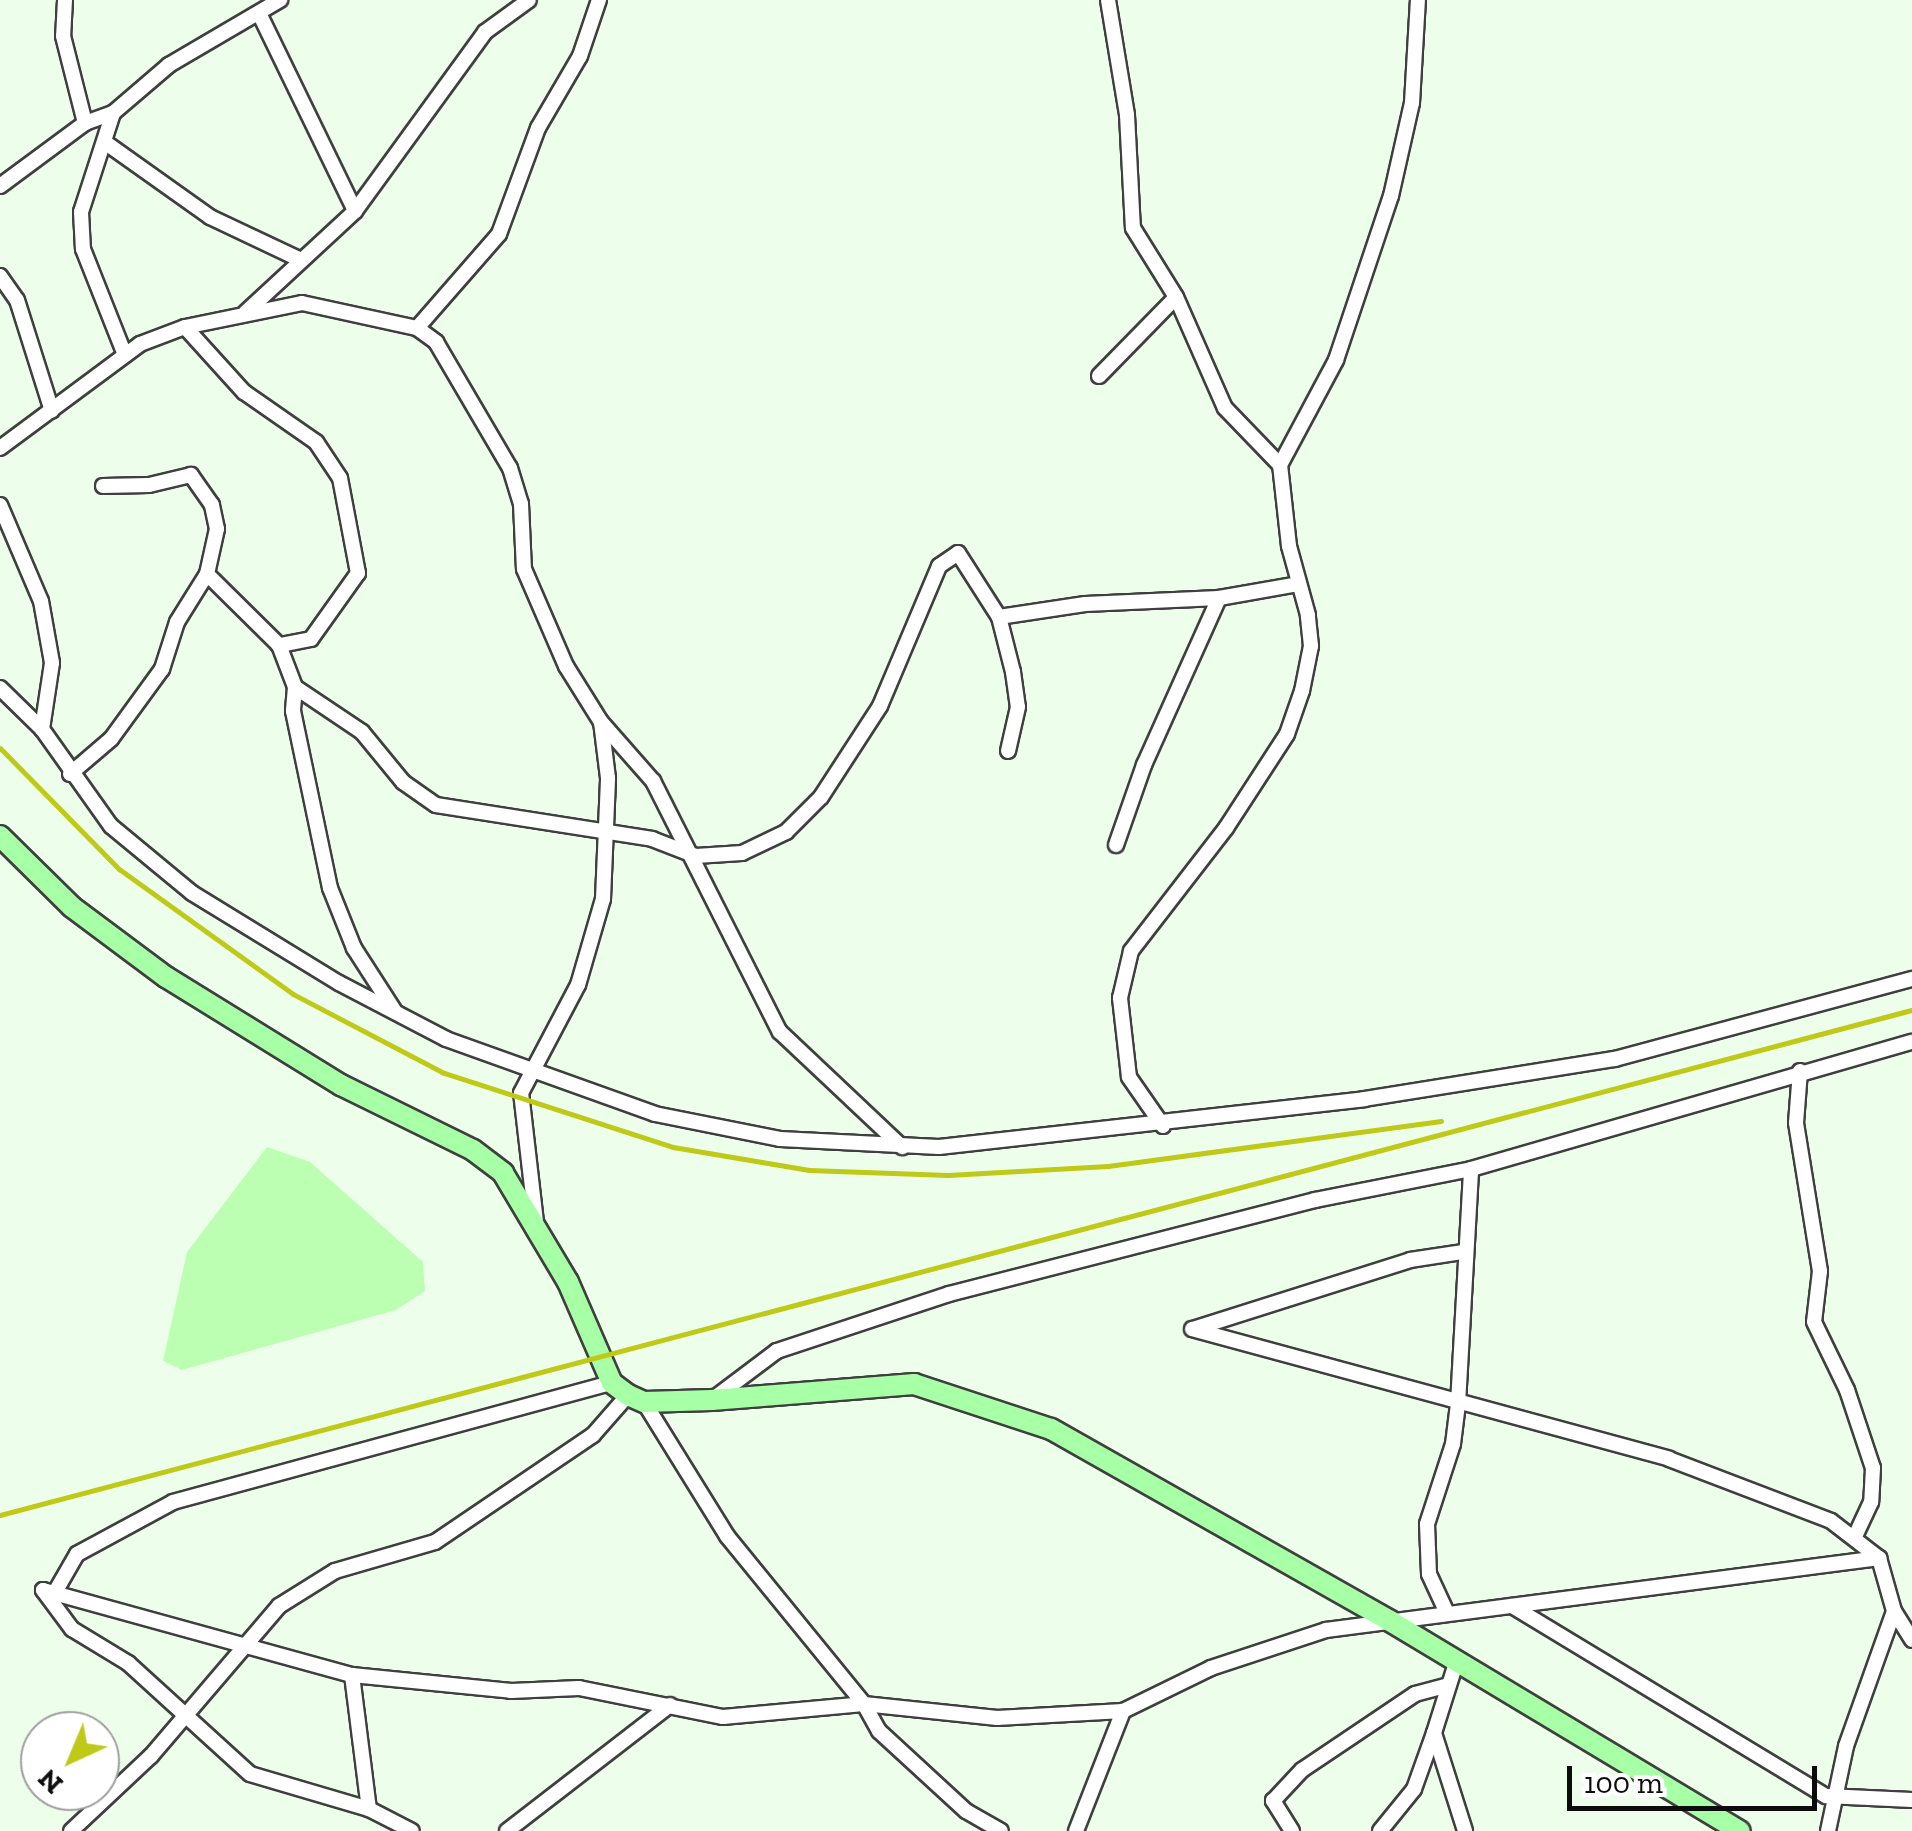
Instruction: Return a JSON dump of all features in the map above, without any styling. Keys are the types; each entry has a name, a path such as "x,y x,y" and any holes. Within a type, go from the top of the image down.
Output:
{"street":[{"path":"65,0 63,36 86,123"},
{"path":"0,186 86,123 113,113 170,65 242,23 256,7 280,0"},
{"path":"244,313 355,211 485,32 528,0"},
{"path":"417,328 499,234 538,128 580,56 599,0"},
{"path":"1108,0 1127,116 1133,228 1176,297 1225,408 1280,465 1311,646 1287,734 1181,893 1131,952 1120,998 1122,1050 1129,1077 1163,1126"},
{"path":"1280,465 1336,360 1391,196 1412,103 1418,0"},
{"path":"256,7 355,211"},
{"path":"113,113 81,212 82,248 124,356"},
{"path":"106,143 210,217 299,259"},
{"path":"0,276 16,300 52,411"},
{"path":"1098,376 1176,297"},
{"path":"0,448 124,356 185,327 302,303 417,328 436,342 510,468 521,504 524,569 566,666 601,722 653,781 696,856 780,1032 902,1147"},
{"path":"185,327 244,392 316,442 340,478 357,564 354,582 311,639 279,645"},
{"path":"70,774 112,740 146,695 176,622 207,574 216,529 212,505 191,475 149,486 104,486"},
{"path":"0,505 41,601 52,663 42,729"},
{"path":"295,687 362,732 402,782 436,805 652,839 696,856 742,854 766,842 820,797 880,706 939,566 958,553 999,617 1018,707 1008,751"},
{"path":"207,574 279,645 295,687 294,712 330,888 354,948 395,1012"},
{"path":"999,617 1084,604 1220,598 1298,584"},
{"path":"1116,846 1144,765 1220,598"},
{"path":"0,688 42,729 70,774 111,826 192,892 395,1012 532,1070 656,1114 780,1139 902,1147 1163,1126 1615,1058 1912,979"},
{"path":"536,1222 521,1102 532,1070 578,985 603,899 606,834 601,722"},
{"path":"0,836 72,907 166,977 341,1085 474,1150 503,1173 536,1222 628,1393 728,1536 902,1757 1002,1831"},
{"path":"712,1400 777,1351 949,1294 1316,1200 1471,1169 1800,1071 1912,1042"},
{"path":"1800,1071 1796,1123 1820,1271 1814,1322 1847,1390 1874,1468 1871,1502 1855,1537"},
{"path":"1447,1614 1428,1574 1427,1524 1453,1444 1458,1404 1463,1252 1471,1169"},
{"path":"1463,1252 1410,1260 1192,1329 1669,1459 1831,1521 1880,1558 1894,1611 1912,1640"},
{"path":"54,1594 77,1554 174,1502 628,1393 712,1400 914,1384 1051,1430 1390,1620 1740,1831"},
{"path":"70,1831 151,1756 182,1713 279,1606 335,1571 435,1542 593,1435 628,1393"},
{"path":"412,1831 369,1809 250,1774 128,1663 72,1629 43,1590 247,1642 352,1675 497,1690 580,1688 723,1717 864,1704 950,1718 1123,1711 1210,1668 1326,1630 1880,1558"},
{"path":"1511,1606 1837,1799 1912,1800"},
{"path":"1828,1831 1846,1746 1894,1611"},
{"path":"1380,1831 1414,1790 1456,1660"},
{"path":"352,1675 369,1809"},
{"path":"1292,1831 1273,1802 1302,1770 1415,1694 1449,1685"},
{"path":"506,1831 670,1705"},
{"path":"1076,1831 1123,1711"},
{"path":"1434,1733 1465,1831"}],"sand":[{"path":"267,1147 310,1162 423,1262 425,1291 396,1310 182,1370 163,1361 187,1252"}],"railway":[{"path":"0,748 119,869 293,994 444,1073 673,1147 809,1170 948,1175 1108,1166 1441,1121"},
{"path":"0,1515 1912,1010"}]}
